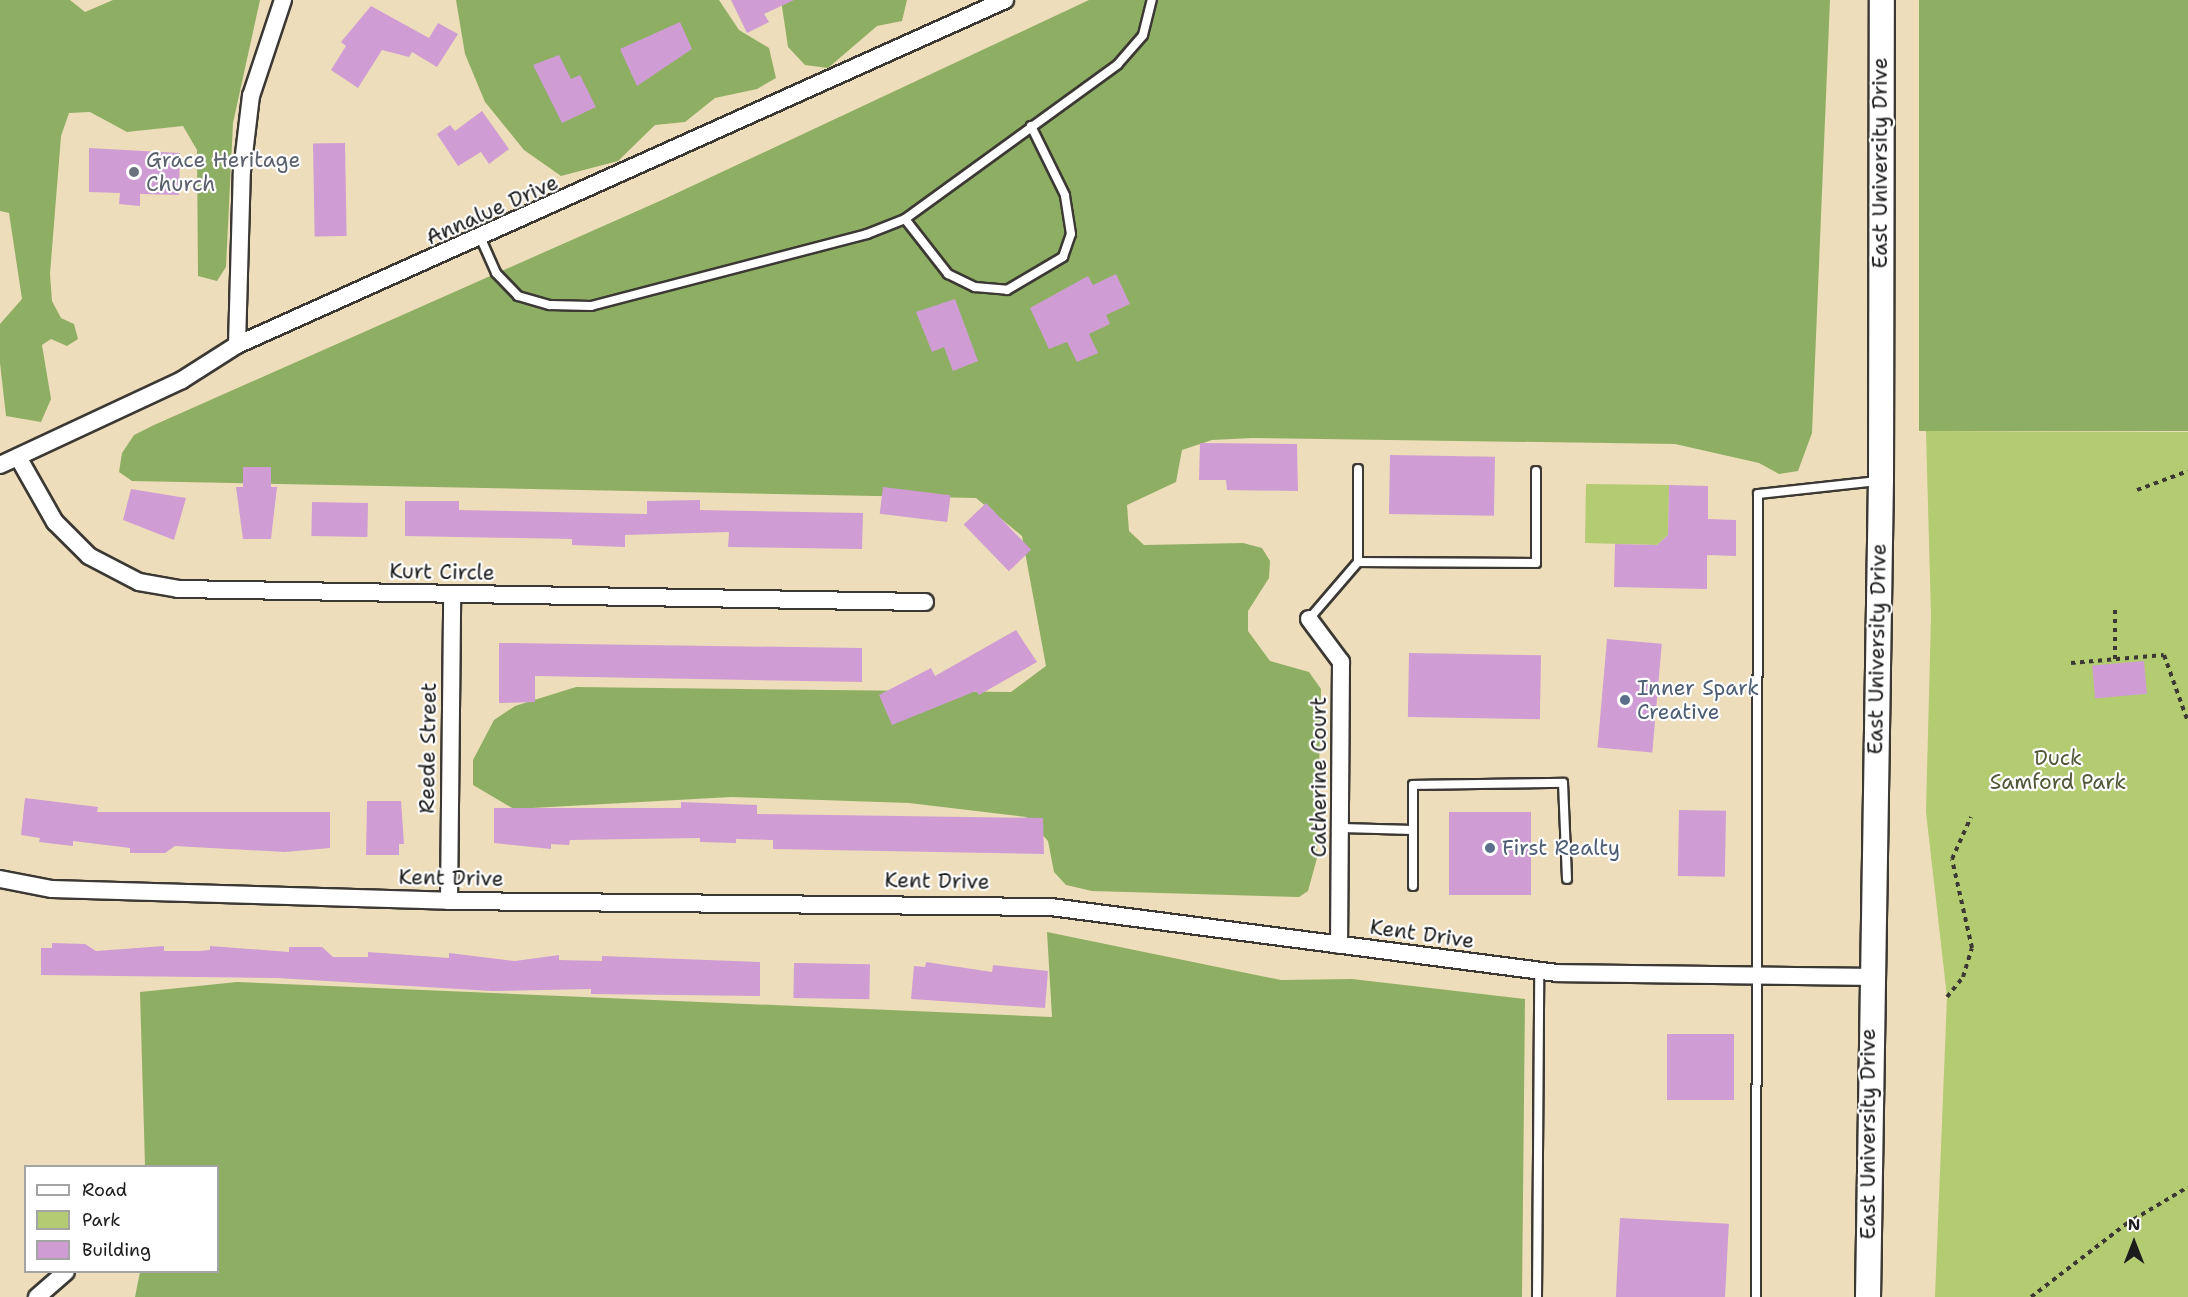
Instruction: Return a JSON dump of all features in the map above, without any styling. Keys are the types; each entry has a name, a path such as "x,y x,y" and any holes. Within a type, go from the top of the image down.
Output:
{"main road":[{"name":"East University Drive","path":"1868,1297 1869,977 1881,481 1882,0"}],"street":[{"path":"237,345 242,171 251,96 283,0"},
{"name":"Annalue Drive","path":"0,465 182,380 237,345 481,239 1005,0"},
{"name":"Kurt Circle","path":"18,457 71,540 113,571 139,582 178,588 452,596 925,602"},
{"name":"Reede Street","path":"449,901 452,596"},
{"name":"Catherine Court","path":"1309,619 1341,662 1342,828 1339,945"},
{"name":"Kent Drive","path":"0,879 52,890 449,901 1051,907 1539,971 1869,977"},
{"path":"37,1297 65,1273"}],"lane":[{"path":"481,239 496,273 518,296 550,306 591,306 867,234 904,219 1118,64 1143,35 1152,0"},
{"path":"904,219 948,274 975,287 1007,290 1064,257 1071,234 1065,195 1031,126"},
{"path":"1309,619 1358,562 1358,469"},
{"path":"1358,562 1536,563 1536,471"},
{"path":"1756,1297 1760,975 1758,494 1881,481"},
{"path":"1413,886 1413,785 1563,783 1567,879"},
{"path":"1342,828 1413,830"},
{"path":"1538,1297 1539,971"}],"path":[{"path":"2138,490 2188,471"},
{"path":"2115,607 2115,659"},
{"path":"2071,663 2164,655 2188,722"},
{"path":"1947,997 1963,977 1972,948 1952,859 1971,817"},
{"path":"2031,1297 2126,1224 2188,1187"}],"green space":[{"path":"0,0 70,0 85,12 113,0 260,0 233,123 226,267 217,281 198,276 197,150 183,126 127,132 90,112 69,113 61,136 50,274 52,301 61,318 74,324 78,339 67,346 51,339 42,345 51,399 41,422 6,416 0,363 0,324 22,299 9,213 0,211"},
{"path":"456,0 719,0 739,30 769,48 776,78 757,89 715,98 685,122 655,125 618,161 561,176 524,150 485,102 465,54"},
{"path":"781,0 907,0 902,21 877,26 828,68 805,65 788,47"},
{"path":"1089,0 1830,0 1812,433 1798,471 1779,474 1759,463 1675,444 1253,438 1212,440 1182,450 1176,482 1127,505 1129,531 1144,545 1243,543 1262,548 1270,561 1269,578 1248,611 1248,631 1270,661 1309,672 1321,689 1317,858 1308,891 1299,897 1092,891 1066,885 1054,872 1048,841 1026,817 909,803 731,797 514,809 473,785 473,760 494,720 515,706 576,687 1011,692 1046,666 1022,536 976,498 132,481 119,472 122,453 134,435 154,425 662,200"},
{"path":"1919,0 2188,0 2188,431 1919,431"},
{"name":"Duck Samford Park","path":"1926,431 2188,432 2188,1297 1935,1297 1947,997 1926,812 1931,616"},
{"path":"1586,484 1669,485 1668,535 1657,545 1585,543"},
{"path":"1047,932 1281,980 1352,979 1525,999 1522,1297 135,1297 140,1273 219,1273 219,1165 145,1165 140,992 237,982 1052,1017"}],"building":[{"path":"731,0 794,0 764,14 769,22 747,33"},
{"path":"371,6 429,38 438,23 458,34 437,67 412,52 409,57 382,50 358,88 331,70 346,46 341,42"},
{"path":"680,22 692,49 637,86 620,49"},
{"path":"559,55 571,79 580,75 596,107 562,123 533,65"},
{"path":"482,111 509,149 489,164 481,152 458,166 437,134 450,125 455,131"},
{"path":"345,143 347,236 315,237 313,144"},
{"name":"Grace Heritage Church","path":"89,148 180,153 179,195 140,194 140,206 119,204 120,193 89,192"},
{"path":"1116,274 1130,304 1106,315 1110,324 1089,334 1098,353 1077,362 1067,342 1049,349 1030,308 1088,276 1093,285"},
{"path":"955,299 978,361 953,371 944,347 932,352 916,312"},
{"path":"1200,443 1297,444 1298,491 1227,490 1226,480 1199,480"},
{"path":"1390,455 1495,457 1494,516 1389,514"},
{"path":"243,467 271,467 271,487 277,487 271,539 243,539 236,487 243,487"},
{"path":"1669,485 1708,486 1708,519 1736,520 1736,556 1707,555 1707,589 1614,587 1615,544 1657,545 1668,535"},
{"path":"883,487 950,495 947,522 880,514"},
{"path":"131,489 186,498 174,540 123,520"},
{"path":"700,500 700,510 863,513 862,549 728,547 729,532 625,535 625,547 572,545 572,539 405,536 405,501 459,501 459,510 647,514 647,501"},
{"path":"312,502 368,503 367,537 311,536"},
{"path":"986,503 1031,550 1009,571 964,525"},
{"path":"1016,630 1037,662 979,695 976,691 892,725 879,695 931,668 935,676"},
{"path":"1607,639 1662,644 1652,752 1598,748"},
{"path":"499,643 862,648 862,682 535,676 535,702 499,703"},
{"path":"1409,653 1541,655 1540,719 1408,717"},
{"path":"2144,661 2147,694 2095,698 2092,666"},
{"path":"25,798 98,807 97,812 330,812 330,848 285,852 175,846 165,853 130,853 130,848 73,841 73,846 39,842 40,838 21,835"},
{"path":"367,801 401,801 404,844 399,844 399,855 366,855"},
{"path":"681,802 757,805 757,814 1043,818 1044,854 773,849 773,840 736,839 736,843 700,842 700,838 570,840 569,845 551,844 551,849 494,843 494,808 681,808"},
{"path":"1679,810 1726,811 1725,877 1678,876"},
{"name":"First Realty","path":"1449,812 1531,812 1531,895 1449,895"},
{"path":"52,943 85,944 96,951 164,946 164,951 198,951 210,950 210,946 289,952 289,947 322,947 333,957 368,957 368,952 449,958 449,953 515,961 559,955 559,960 602,961 602,956 760,962 760,996 591,994 591,989 492,991 277,978 41,975 41,948 52,948"},
{"path":"926,962 992,972 993,965 1048,971 1045,1008 911,999 914,966 925,967"},
{"path":"794,963 870,964 869,999 793,998"},
{"path":"1667,1034 1734,1034 1734,1100 1667,1100"},
{"path":"1620,1218 1729,1224 1725,1297 1616,1297"}],"place":[{"name":"Grace Heritage Church","path":"134,172"},
{"name":"Inner Spark Creative","path":"1625,700"},
{"name":"First Realty","path":"1490,848"}]}
